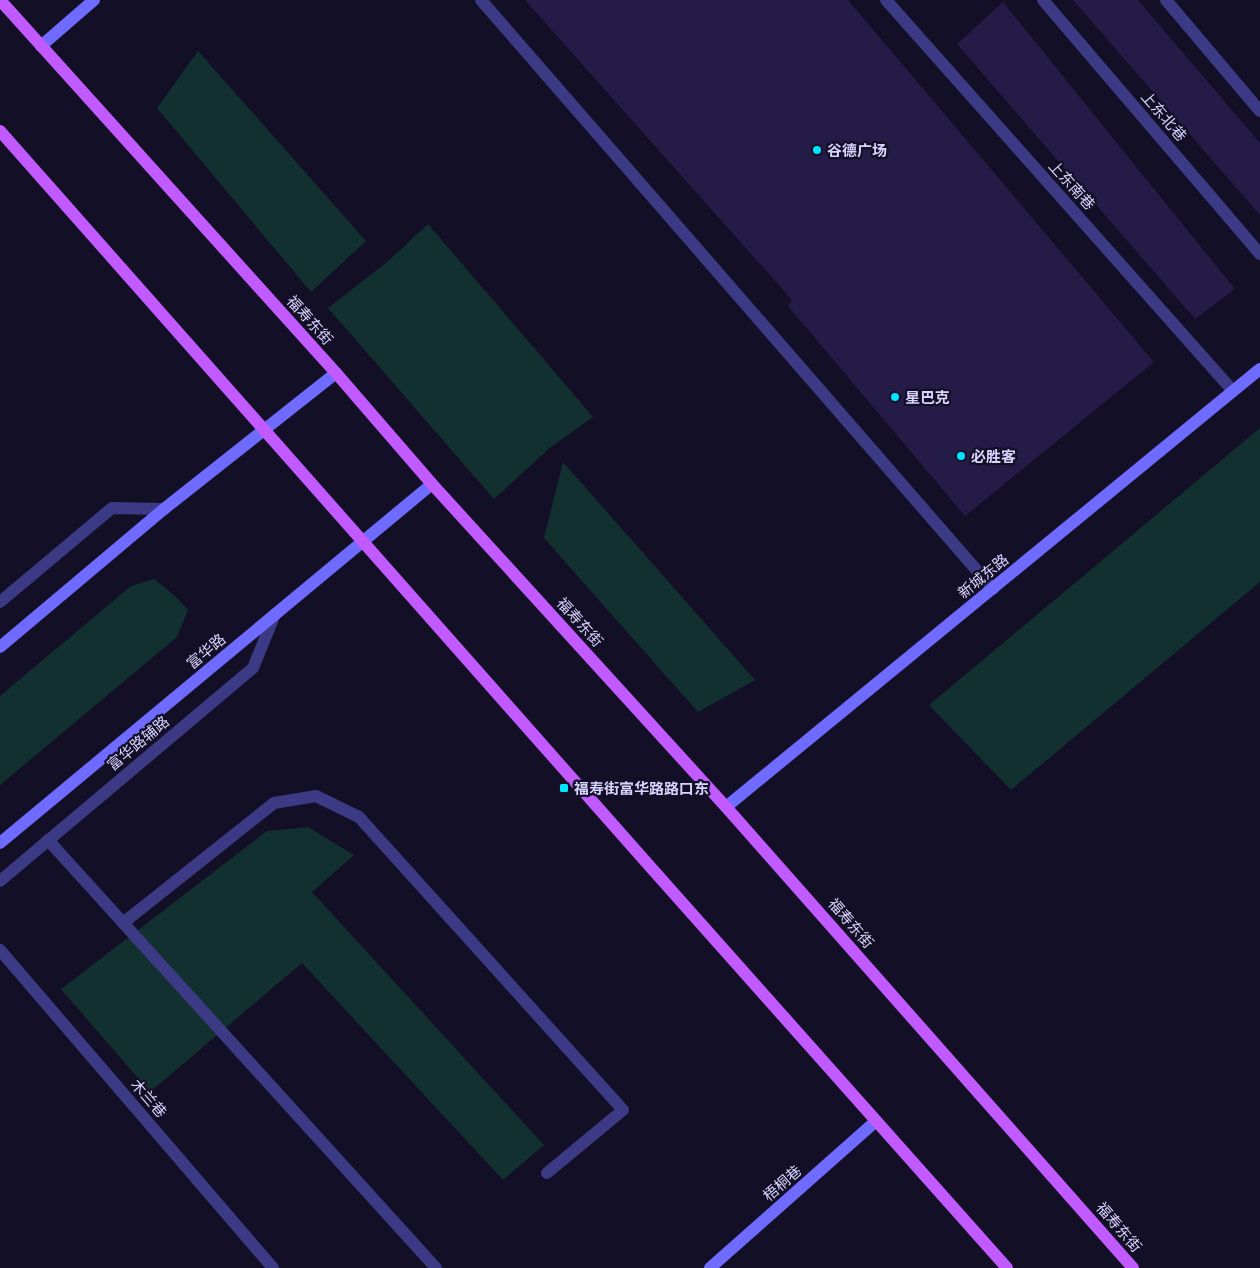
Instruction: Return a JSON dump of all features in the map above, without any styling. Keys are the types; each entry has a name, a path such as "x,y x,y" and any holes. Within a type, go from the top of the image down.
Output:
{"main road":[{"name":"福寿东街","path":"0,0 336,373 432,484 726,807 1133,1268"},
{"path":"0,131 1006,1268"}],"street":[{"path":"41,46 94,0"},
{"path":"481,0 994,589"},
{"name":"上东南巷","path":"886,0 1233,391"},
{"name":"上东北巷","path":"1043,0 1260,254"},
{"path":"1166,0 1260,111"},
{"name":"新城东路","path":"726,807 1260,369"},
{"path":"0,647 164,510 336,373"},
{"name":"富华路","path":"0,843 432,484"},
{"path":"0,602 112,508 164,510"},
{"name":"富华路辅路","path":"0,881 253,668 275,614"},
{"path":"123,923 274,803 316,796 359,817 623,1110 547,1174"},
{"path":"48,840 436,1268"},
{"name":"木兰巷","path":"0,950 273,1268"},
{"name":"梧桐巷","path":"710,1268 876,1122"}],"green space":[{"path":"198,51 366,241 311,292 157,108"},
{"path":"428,224 593,417 551,447 494,499 328,308 386,263"},
{"path":"1260,428 1260,582 1011,790 929,705"},
{"path":"563,462 755,680 698,712 544,538"},
{"path":"154,579 175,596 188,610 177,637 0,785 0,696 131,586"},
{"path":"308,827 354,855 312,892 544,1145 503,1180 302,963 150,1092 61,989 267,831"}],"building":[{"name":"谷德广场","path":"525,0 848,0 1154,362 965,516 788,306 792,300"},
{"path":"1073,0 1138,0 1260,143 1260,215"},
{"path":"1003,2 1235,289 1195,319 957,44"}],"place":[{"name":"谷德广场","path":"817,150"},
{"name":"星巴克","path":"895,397"},
{"name":"必胜客","path":"961,456"},
{"name":"福寿街富华路路口东","path":"564,788"}]}
